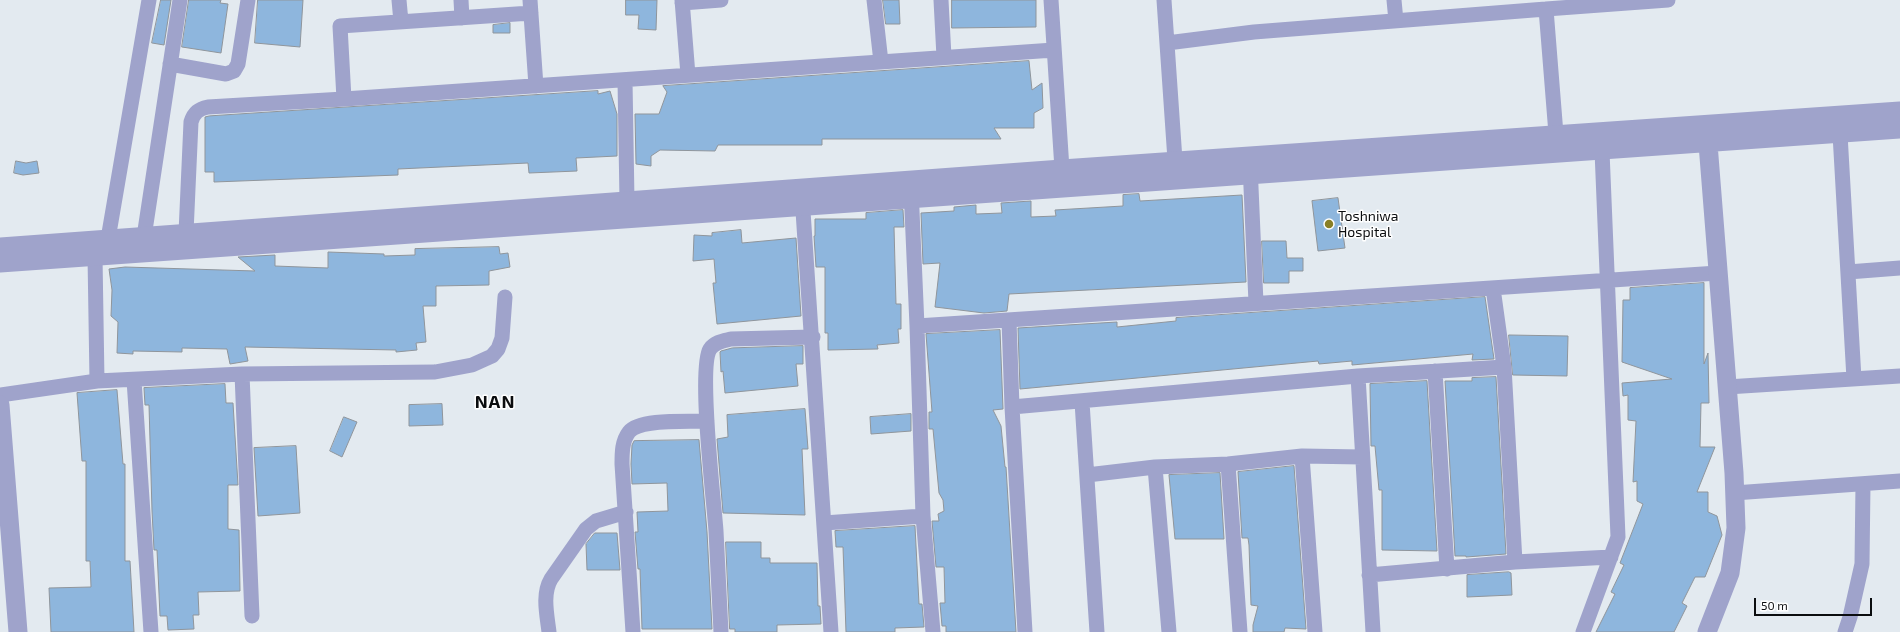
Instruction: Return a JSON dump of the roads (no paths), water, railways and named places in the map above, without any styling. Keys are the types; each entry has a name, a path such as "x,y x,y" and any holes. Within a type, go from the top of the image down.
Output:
{"street":[{"path":"108,239 149,0"},
{"path":"144,237 180,0"},
{"path":"170,64 226,74 234,71 238,64 248,0"},
{"path":"399,0 401,22"},
{"path":"461,0 462,18"},
{"path":"688,75 682,1 721,0"},
{"path":"874,0 881,62"},
{"path":"940,0 944,58"},
{"path":"1051,0 1062,168"},
{"path":"1164,0 1175,160"},
{"path":"1394,0 1396,21"},
{"path":"1167,43 1254,32 1668,0"},
{"path":"344,100 340,26 462,18 530,7 536,86"},
{"path":"1546,9 1556,134"},
{"path":"186,233 189,136 193,115 199,109 208,106 344,100 1054,50"},
{"path":"625,80 627,201"},
{"path":"0,247 1062,168 1900,111"},
{"path":"1706,123 1727,387 1736,528 1730,573 1708,632"},
{"path":"0,263 803,208 1900,129"},
{"path":"1840,134 1854,379"},
{"path":"1582,632 1618,537 1602,151"},
{"path":"1251,155 1250,176 1256,303"},
{"path":"910,179 918,326 923,516 933,632"},
{"path":"802,188 813,338 831,632"},
{"path":"95,256 97,381"},
{"path":"1848,272 1900,268"},
{"path":"918,326 1718,273"},
{"path":"1493,288 1504,367 1515,562"},
{"path":"0,396 97,381 242,374 435,372 472,365 492,356 498,349 502,338 505,297"},
{"path":"1009,320 1012,407 1025,632"},
{"path":"721,632 716,530 707,421 706,364 710,350 719,341 731,339 813,338"},
{"path":"1012,407 1082,402 1358,376 1504,367"},
{"path":"1435,371 1447,569"},
{"path":"242,374 252,616"},
{"path":"1358,376 1373,632"},
{"path":"1727,387 1900,376"},
{"path":"134,380 151,632"},
{"path":"1082,402 1097,632"},
{"path":"0,405 18,632"},
{"path":"633,632 622,464 622,449 625,438 630,430 646,423 707,421"},
{"path":"1087,475 1155,467 1228,464 1302,456 1362,457"},
{"path":"1302,456 1315,632"},
{"path":"1228,464 1240,632"},
{"path":"1155,467 1168,632"},
{"path":"1734,493 1900,481"},
{"path":"1845,632 1850,617 1862,564 1863,484"},
{"path":"548,632 546,596 547,586 550,579 586,529 596,521 626,512"},
{"path":"824,523 923,516"},
{"path":"1369,575 1515,562 1611,557"}],"place":[{"name":"Toshniwa Hospital","path":"1329,224"}],"district":[{"name":"NAN","path":"495,402"}]}
